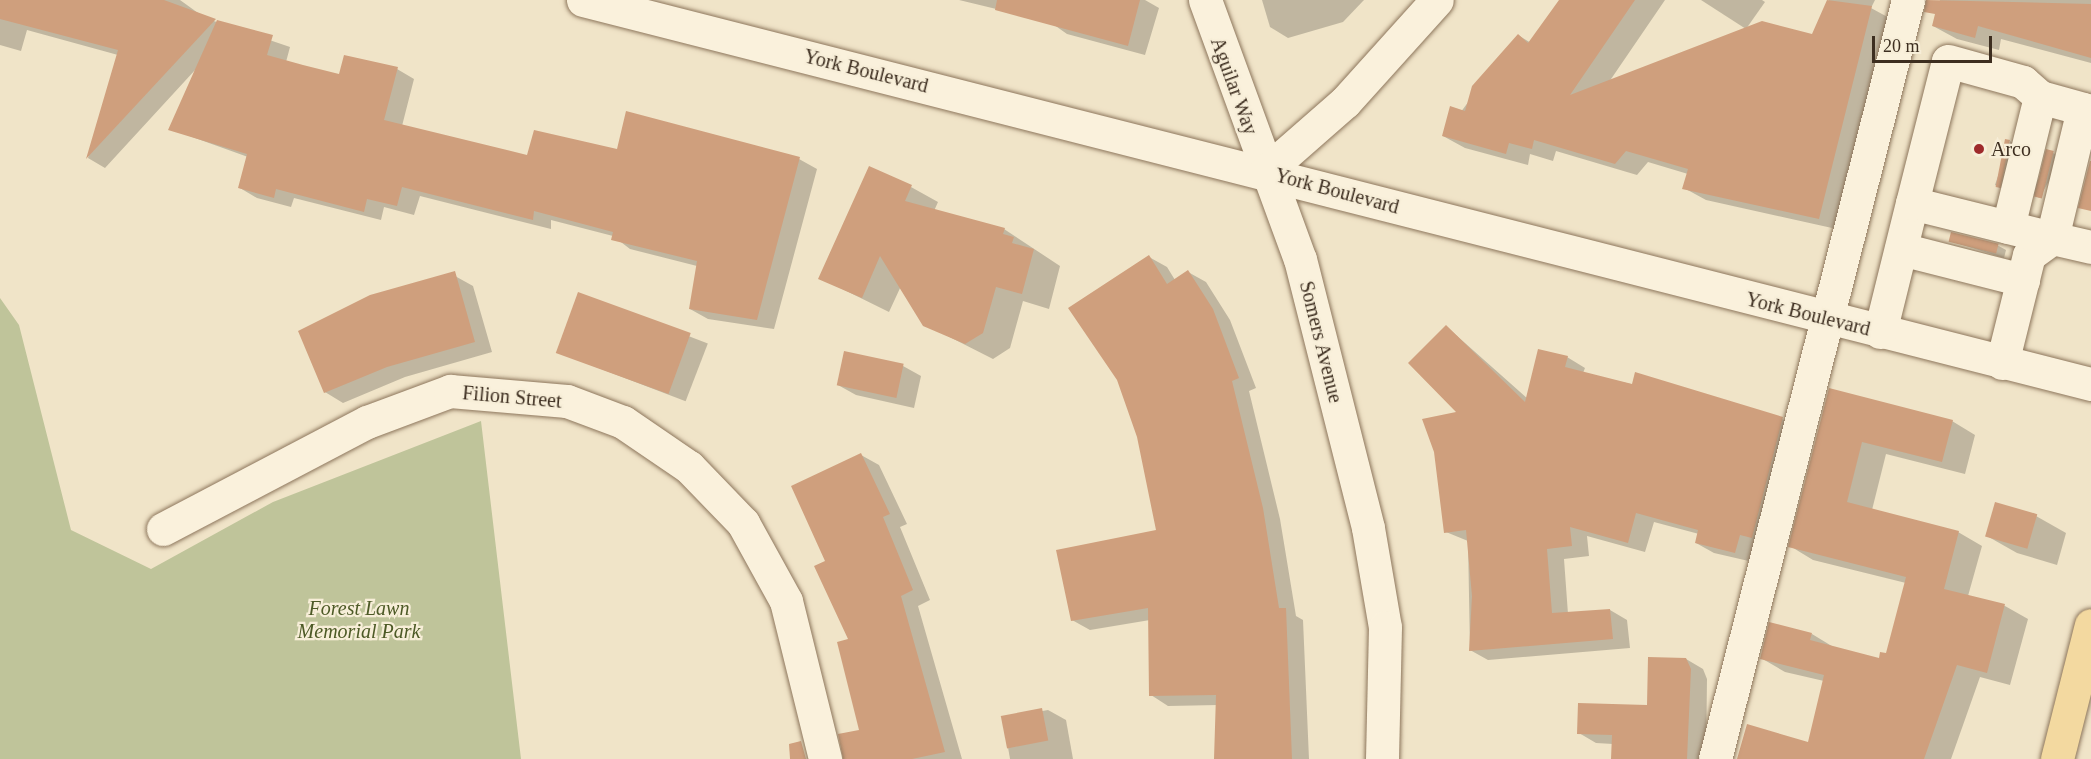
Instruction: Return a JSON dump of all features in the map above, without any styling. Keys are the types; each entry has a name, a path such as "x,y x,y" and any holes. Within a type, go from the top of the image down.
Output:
{"main road":[{"path":"2057,759 2091,625"}],"street":[{"name":"York Boulevard","path":"584,0 1265,172 1828,319 2091,384"},
{"name":"Aguilar Way","path":"1205,0 1265,172"},
{"path":"1265,172 1345,102 1437,0"},
{"path":"1715,759 1908,0"},
{"path":"1880,332 1948,61 2023,82 2040,97 2087,110 2034,258 2002,363"},
{"path":"2008,227 2040,97"},
{"name":"Somers Avenue","path":"1265,172 1300,259 1368,528 1385,627 1382,759"},
{"path":"1906,226 2008,227 2034,258"},
{"path":"1906,226 2034,258 2091,247"},
{"name":"Filion Street","path":"163,529 367,422 450,391 567,401 623,422 689,467 743,523 786,601 825,759"}],"green space":[{"name":"Forest Lawn Memorial Park","path":"0,298 19,325 71,530 151,569 273,502 481,421 521,759 0,759"}],"building":[{"path":"0,0 164,0 216,19 86,159 118,50 0,19"},
{"path":"997,0 1140,0 1128,46 995,10"},
{"path":"1559,0 1635,0 1570,95 1762,21 1812,34 1827,0 1872,6 1819,219 1682,189 1688,169 1626,151 1615,164 1534,140 1532,149 1509,143 1506,154 1442,136 1450,106 1465,111 1472,86 1518,34 1528,43"},
{"path":"1926,0 2091,4 2091,58 1978,26 1975,38 1932,26 1935,14 1924,12"},
{"path":"217,20 273,35 267,55 303,65 339,74 344,55 398,67 384,120 527,155 534,130 617,149 626,111 800,157 757,320 689,309 697,261 611,240 613,232 534,211 533,220 402,187 397,206 367,199 364,212 276,189 274,198 238,188 247,154 168,130"},
{"path":"2005,139 2010,140 2001,188 1996,187"},
{"path":"2046,149 2054,151 2042,198 2034,197"},
{"path":"2091,161 2091,211 2078,208"},
{"path":"869,166 912,185 905,201 1005,228 1003,234 1014,237 1012,243 1034,249 1022,294 996,287 983,333 965,344 923,326 880,256 862,298 818,279"},
{"path":"1951,232 1999,244 1996,254 1949,242"},
{"path":"1149,255 1167,284 1188,270 1213,309 1239,378 1232,381 1263,508 1279,608 1286,608 1292,759 1214,759 1216,695 1149,696 1148,608 1071,621 1056,550 1156,530 1137,437 1117,380 1068,308"},
{"path":"455,271 475,342 387,367 324,393 298,331 370,295"},
{"path":"578,292 691,333 669,394 556,353"},
{"path":"1446,325 1525,402 1538,349 1568,356 1565,367 1632,384 1635,372 1783,417 1752,538 1740,535 1735,553 1695,543 1698,530 1636,513 1628,543 1570,527 1572,546 1547,549 1552,613 1610,609 1613,639 1469,651 1472,596 1466,530 1444,533 1434,452 1422,419 1456,412 1408,363"},
{"path":"844,351 904,364 896,398 837,385"},
{"path":"1829,388 1953,420 1942,462 1862,442 1847,502 1959,531 1944,589 2005,604 1987,673 1957,665 1924,759 1737,759 1747,724 1808,742 1824,675 1760,659 1769,622 1812,633 1810,640 1879,658 1880,652 1886,653 1906,577 1788,547"},
{"path":"861,453 890,514 883,517 913,590 901,596 945,752 912,759 843,759 838,734 859,730 837,642 848,639 814,566 825,561 791,486"},
{"path":"1995,502 2037,514 2027,549 1985,537"},
{"path":"1648,657 1686,658 1691,669 1687,759 1611,759 1612,735 1577,734 1578,703 1647,705"},
{"path":"1042,708 1048,740 1007,748 1001,716"},
{"path":"801,741 806,759 790,759 789,744"}],"place":[{"name":"Arco","path":"1979,149"}]}
